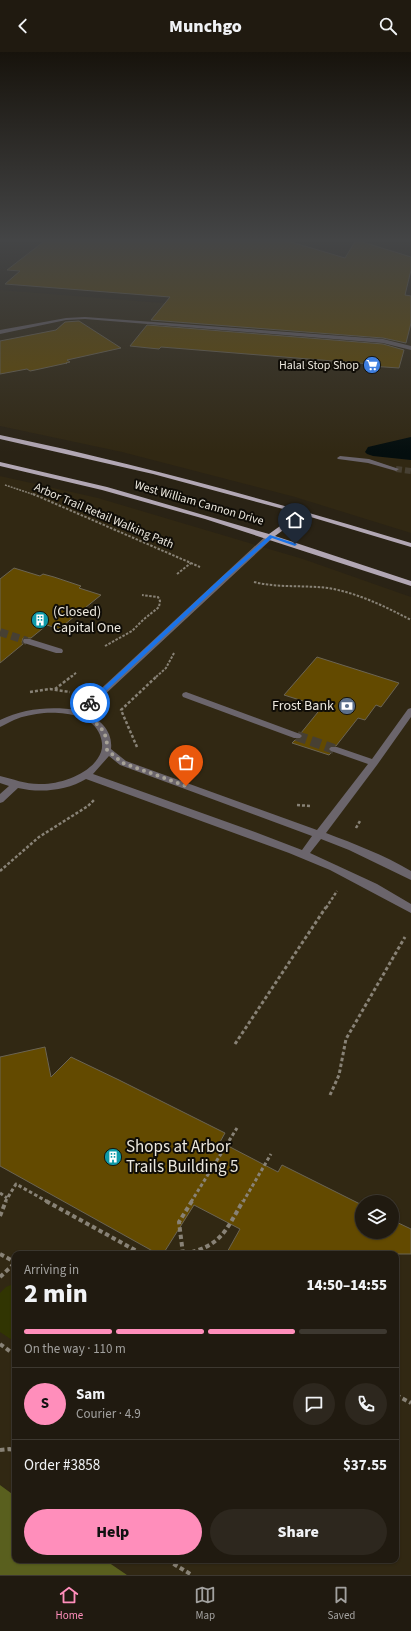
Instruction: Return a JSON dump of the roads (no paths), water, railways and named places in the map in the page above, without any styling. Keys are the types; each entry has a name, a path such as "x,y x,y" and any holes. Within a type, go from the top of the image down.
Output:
{"main road":[{"name":"West William Cannon Drive","path":"0,437 52,447 168,475 411,545"},
{"name":"West William Cannon Drive","path":"0,464 66,479 165,505 271,536 411,584"},
{"path":"271,536 303,513"}],"lane":[{"path":"0,332 66,319 85,318 383,341 411,348"},
{"path":"340,458 369,461 396,469"},
{"path":"79,714 225,577 271,536"},
{"path":"27,641 59,651"},
{"path":"186,695 297,736"},
{"path":"0,724 16,716 32,711 48,709 64,710 79,714 94,722 104,732 107,741 107,750 103,759 95,768 85,775 59,785 30,787 16,785 0,779"},
{"path":"304,854 374,763 411,711"},
{"path":"334,749 374,763"},
{"path":"107,750 123,763 353,848 396,867 411,876"},
{"path":"85,775 304,854 411,909"},
{"path":"0,800 16,785"}],"tunnel":[{"path":"396,469 411,471"},
{"path":"0,632 27,641"},
{"path":"297,736 334,749"}],"place":[{"name":"Halal Stop Shop","path":"372,365"},
{"name":"(Closed) Capital One","path":"40,620"},
{"name":"Frost Bank","path":"347,706"},
{"name":"Shops at Arbor Trails Building 5","path":"113,1157"}]}
